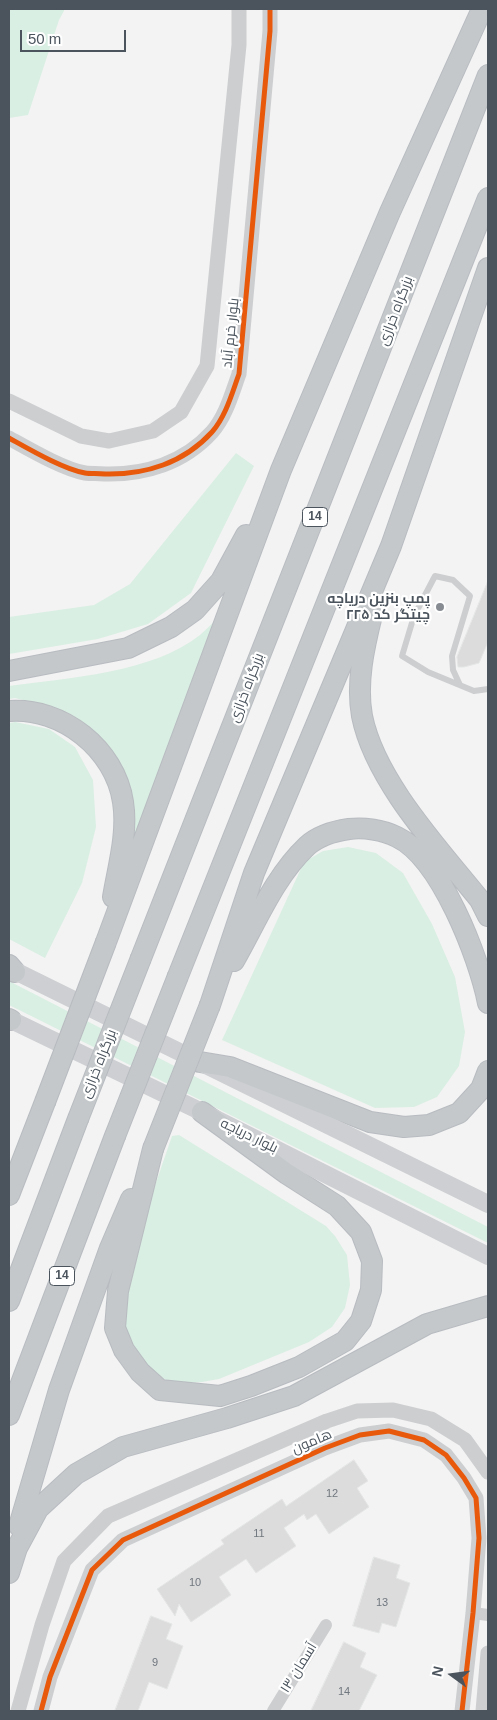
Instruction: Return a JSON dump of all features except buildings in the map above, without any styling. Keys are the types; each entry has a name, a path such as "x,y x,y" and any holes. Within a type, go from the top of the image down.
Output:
{"highway":[{"path":"9,1194 106,942 281,470 390,212 482,9"},
{"name":"بزرگراه خرازی","path":"9,1301 78,1119 488,75"},
{"name":"14","path":"9,1415 114,1136 488,198"},
{"path":"9,1562 59,1390 110,1248 153,1150 210,1005 254,873 391,546 488,268"},
{"path":"9,671 128,648 171,627 195,610 221,581 281,470"},
{"path":"391,546 366,640 360,679 362,715 373,752 400,799 480,900 488,916"},
{"path":"9,711 19,710 44,714 69,724 89,740 104,757 115,776 123,802 124,829 106,942"},
{"path":"210,1005 280,879 308,844 332,832 362,827 397,837 416,852 430,867 463,924 488,1003"},
{"path":"200,1062 230,1067 370,1122 404,1127 428,1125 459,1113 481,1089 488,1070"},
{"path":"9,1156 45,1102"},
{"path":"153,1150 118,1291 115,1328 124,1350 140,1372 160,1390 220,1396 299,1367 345,1341 361,1322 371,1290 372,1261 362,1232 337,1206 287,1174 202,1112"},
{"path":"9,1573 17,1548 38,1509 76,1474 123,1447 227,1418 294,1396 427,1324 488,1306"}],"main road":[{"path":"11,968 488,1204"},
{"name":"بلوار دریاچه","path":"9,1019 202,1112 488,1256"}],"street":[{"name":"بلوار خرم آباد","path":"9,402 81,436 109,441 153,431 181,412 207,366 239,45 239,9"},
{"name":"بلوار خرم آباد","path":"9,438 54,461 85,473 117,474 141,472 168,463 192,450 212,432 226,409 239,374 270,31 270,9"},
{"name":"هامون","path":"18,1711 42,1625 64,1561 108,1516 327,1421 357,1411 393,1410 431,1419 465,1440 488,1472"},
{"name":"هامون","path":"41,1711 50,1677 92,1570 123,1540 316,1452 360,1434 389,1431 424,1440 446,1455 476,1498 479,1538 462,1711"},
{"path":"473,1612 488,1615"},
{"name":"آسمان ۱۳","path":"272,1711 326,1625"},
{"path":"482,1711 488,1653"}],"lane":[{"path":"460,686 453,670 452,656 470,596 453,580 435,576 414,616 402,656 428,672 460,686 474,691 488,689"}],"green space":[{"path":"9,9 65,9 59,20 28,115 9,118"},
{"path":"236,453 254,466 191,593 148,624 98,639 9,654 9,617 94,605 130,584"},
{"path":"227,608 123,877 128,792 38,704 15,698 9,699 9,686 109,672 158,658 180,648 200,635"},
{"path":"15,722 49,729 75,747 93,780 96,827 82,883 45,958 9,939 9,723"},
{"path":"348,847 376,853 403,873 432,924 455,977 465,1032 459,1066 437,1097 414,1107 375,1108 222,1040 304,862 323,851"},
{"path":"9,981 488,1227 488,1243 9,1005"},
{"path":"179,1135 326,1226 347,1255 350,1285 345,1308 332,1327 309,1342 219,1379 174,1384 151,1372 134,1354 123,1329 124,1306 150,1200 172,1136"}],"cycle path":[{"path":"9,438 46,458 76,471 120,474 149,469 176,459 201,443 217,426 228,404 239,374 270,31 270,9"},
{"path":"41,1711 50,1677 92,1570 123,1540 325,1448 360,1435 389,1431 424,1440 446,1455 464,1478 476,1498 479,1538 462,1711"}],"place":[{"name":"پمپ بنزین دریاچه چیتگر کد ۲۲۵","path":"440,607"}]}
